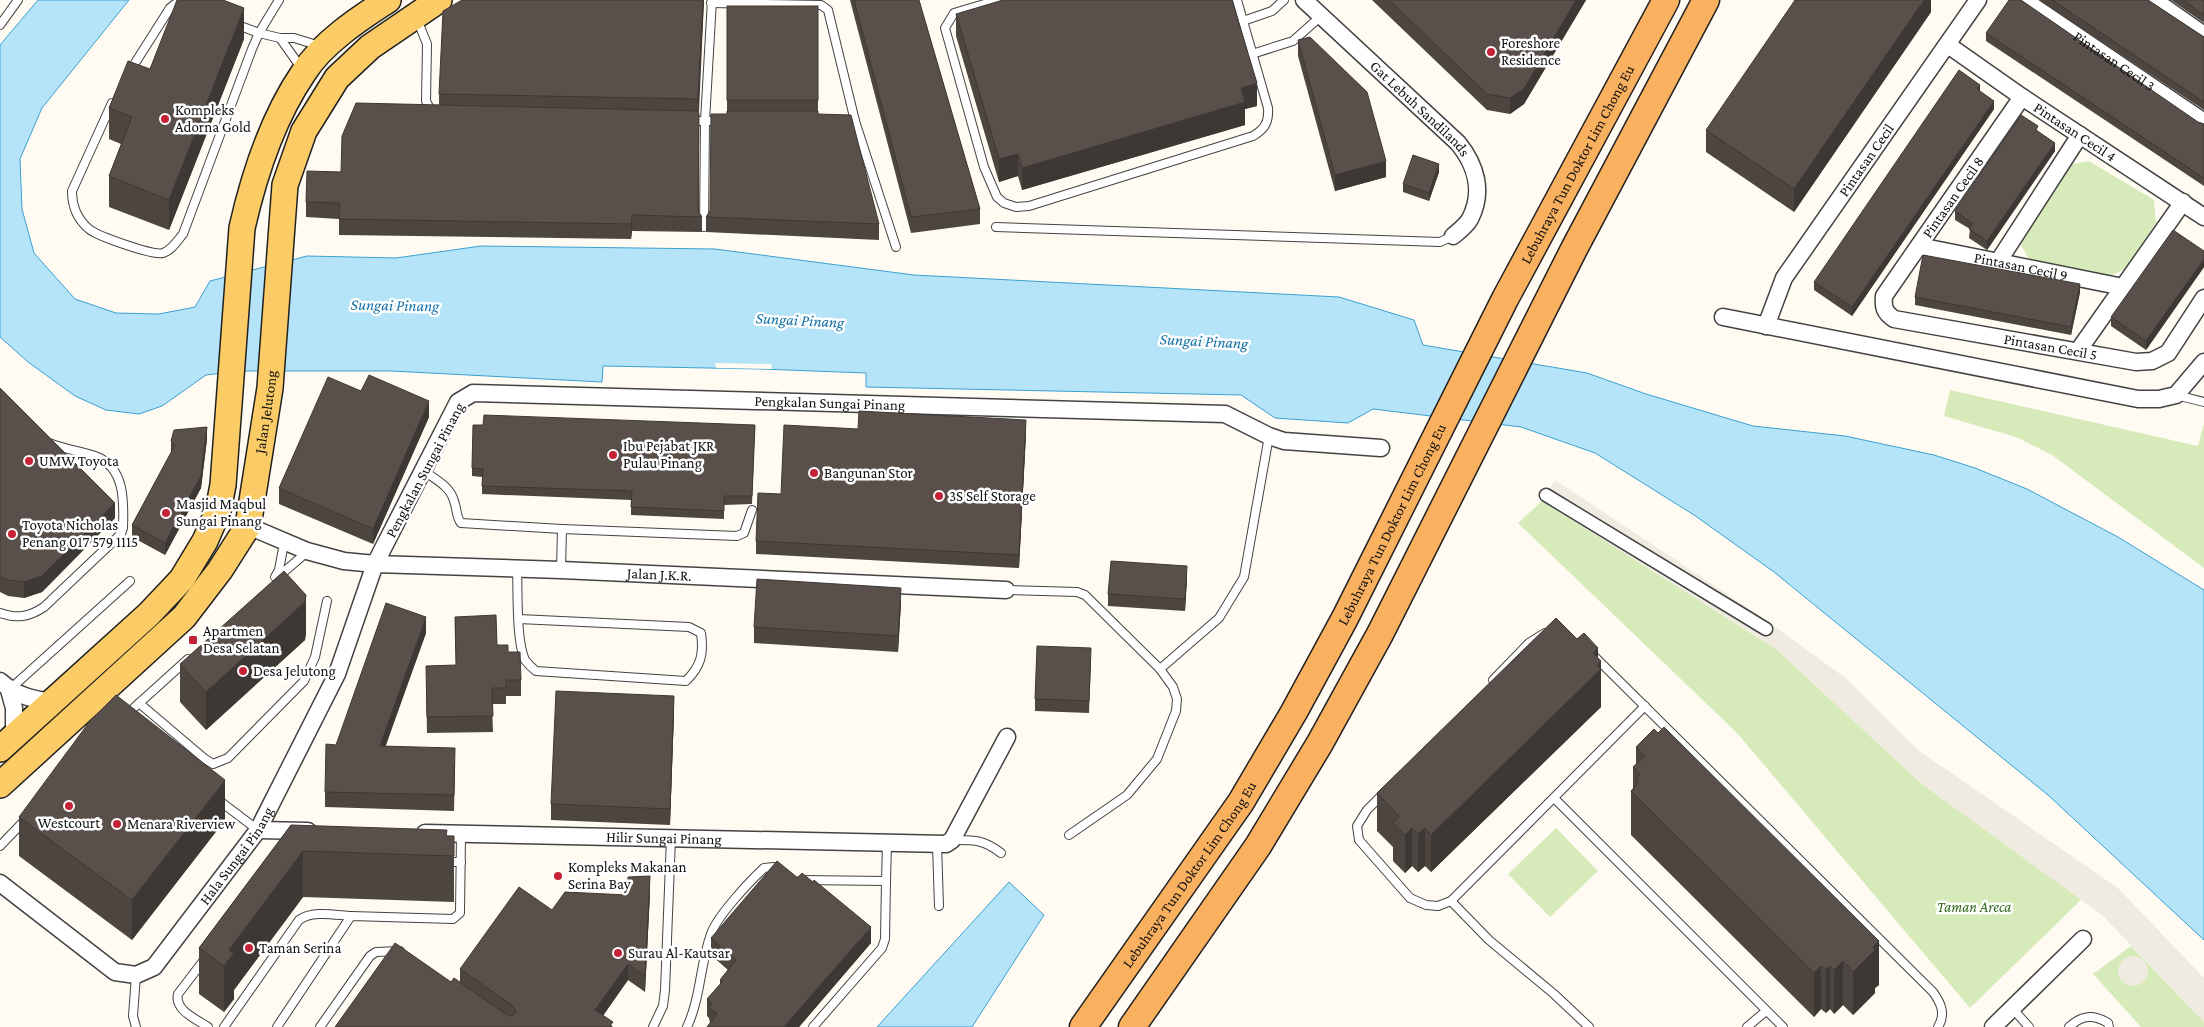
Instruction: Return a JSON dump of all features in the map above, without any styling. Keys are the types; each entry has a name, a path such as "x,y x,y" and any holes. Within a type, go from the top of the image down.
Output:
{"highway":[{"name":"Lebuhraya Tun Doktor Lim Chong Eu","path":"1083,1027 1241,802 1294,712 1345,618 1505,299 1666,0"},
{"path":"1132,1027 1258,846 1320,743 1380,634 1574,249 1706,0"}],"main road":[{"path":"7,743 149,614 182,579 205,541 218,511 224,485 242,228 251,188 270,137 304,70 349,26 388,0"},
{"name":"Jalan Jelutong","path":"0,785 184,617 220,570 248,526 270,388 285,185 304,131 337,78 370,47 439,0"}],"street":[{"name":"Gat Lebuh Sandilands","path":"1304,0 1468,154 1475,170 1478,184 1477,198 1469,221 1453,236"},
{"name":"Pintasan Cecil","path":"1766,326 1784,278 1978,0"},
{"name":"Pintasan Cecil 3","path":"2024,0 2204,122"},
{"path":"2154,0 2204,35"},
{"name":"Pintasan Cecil 4","path":"1948,45 2022,97 2204,217"},
{"name":"Pintasan Cecil 8","path":"1884,296 2022,97"},
{"path":"1998,262 2080,135"},
{"path":"2078,351 2183,202"},
{"name":"Pintasan Cecil 9","path":"1919,246 2123,287"},
{"name":"Pintasan Cecil 5","path":"1884,296 1883,306 1886,314 1894,319 2136,362 2152,361 2168,353 2204,298"},
{"path":"1723,317 2138,399 2176,395 2204,362"},
{"name":"Pengkalan Sungai Pinang","path":"375,564 458,402 473,393 1225,414 1284,441 1381,448"},
{"path":"1546,495 1766,629"},
{"name":"Jalan J.K.R.","path":"248,526 284,543 307,551 344,561 375,564 561,570 1006,590"},
{"name":"Hala Sungai Pinang","path":"136,976 154,967 258,830 337,674 375,564"},
{"path":"5,685 29,699 52,702"},
{"path":"5,685 14,708 7,743"},
{"path":"945,842 1007,737"},
{"path":"258,830 326,831"},
{"name":"Hilir Sungai Pinang","path":"413,833 887,843 945,842"},
{"path":"1,887 115,972 136,976"},
{"path":"1992,1027 2083,939"}],"lane":[{"path":"0,26 18,0"},
{"path":"115,98 72,191 72,203 78,215 90,230 147,252 162,253 172,247 183,234 259,33 279,0"},
{"path":"998,0 954,12 945,28 984,167 997,197 1004,203 1016,207 1038,203 1252,136 1260,131 1266,125 1268,108 1237,0"},
{"path":"1243,21 1272,11 1284,0"},
{"path":"704,228 705,121 712,1 825,6 828,10 855,121 896,247"},
{"path":"124,81 170,8 175,4 184,3 192,7"},
{"path":"415,15 427,44 426,100 431,111 437,114"},
{"path":"1252,54 1293,41 1321,16"},
{"path":"226,20 259,33 280,38 294,38 326,48"},
{"path":"280,38 304,70"},
{"path":"676,120 733,121"},
{"path":"836,121 855,121"},
{"path":"996,227 1440,242 1453,236"},
{"path":"2176,395 2204,402"},
{"path":"1070,835 1127,795 1157,759 1176,711 1177,699 1173,686 1160,670 1219,618 1244,577 1270,436"},
{"path":"0,613 11,617 23,617 34,614 44,607 121,534 123,528 120,480 117,472 98,457 51,444 42,439"},
{"path":"424,471 447,487 454,501 458,520 466,525 737,536 746,530 752,510"},
{"path":"561,570 562,530"},
{"path":"284,543 279,570 271,583 307,551"},
{"path":"517,569 519,619 522,652 526,662 536,671 686,681 697,670 703,648 701,633 688,627 519,619"},
{"path":"5,685 130,582"},
{"name":"Jalan J.K.R.","path":"1006,590 1077,592 1085,595 1160,670"},
{"path":"139,703 205,759 212,764 221,762 228,758 304,681 315,657 327,601"},
{"path":"1489,684 1529,642 1540,634 1556,631"},
{"path":"121,718 196,651"},
{"path":"1591,652 1933,992 1941,1004 1943,1020 1938,1027"},
{"path":"1387,789 1367,810 1357,826 1359,840 1410,898 1426,905 1438,906 1451,900 1645,706"},
{"path":"211,794 258,830"},
{"path":"1554,798 1783,1027"},
{"path":"0,846 32,813"},
{"path":"224,1027 299,920 305,916 313,914 454,919 460,913 462,834"},
{"path":"653,1027 663,1006 666,990 671,838"},
{"path":"939,906 945,842 981,841 989,843 1001,853"},
{"path":"813,1027 882,948 886,939 887,843"},
{"path":"442,862 461,862"},
{"path":"688,1027 699,994 710,935 716,924 764,868 774,867 790,877 804,881 886,881"},
{"path":"1451,900 1489,940 1554,994 1589,1027"},
{"path":"277,1027 351,916"},
{"path":"320,1027 370,956 376,952 397,950 405,952"},
{"path":"208,955 178,994 177,1000 179,1007 208,1027"},
{"path":"136,976 133,1016 136,1027"},
{"path":"2012,1008 2029,1027"},
{"path":"1747,1027 1766,1011"},
{"path":"2069,1027 2085,1018 2095,1016 2108,1023 2109,1027"}],"green space":[{"path":"2089,161 2154,200 2156,223 2125,269 2110,276 2029,260 2020,243 2072,164"},
{"path":"1950,390 2198,446 2204,423 2204,568 2052,455 2016,437 1944,416"},
{"name":"Taman Areca","path":"1542,501 1776,649 1922,784 2082,899 1970,1008 1737,733 1518,523"},
{"path":"1556,828 1598,871 1550,917 1508,874"},
{"path":"2131,946 2204,1022 2204,1027 2141,1027 2093,974"}],"shaded area":[{"path":"1555,480 1760,616 1847,679 1918,750 2118,888 2204,978 2204,1022 2103,916 1922,784 1776,649 1542,501"},
{"path":"2133,956 2143,961 2148,971 2143,981 2133,986 2123,981 2118,971 2123,961"}],"water":[{"name":"Sungai Pinang","path":"38,0 129,0 42,108 20,159 22,209 34,253 75,299 116,313 159,314 195,307 210,281 307,256 396,258 481,246 715,249 914,275 1339,297 1414,320 1423,345 1587,373 1646,394 1753,426 1845,436 1934,455 1975,468 2027,489 2118,537 2204,590 2204,940 2048,795 1774,572 1694,515 1595,453 1521,427 1373,409 1348,423 1275,418 1241,395 866,387 866,373 603,366 602,382 391,371 241,371 206,375 162,406 139,414 106,410 75,396 28,362 0,337 0,45"},
{"path":"1009,882 1044,915 972,1027 877,1027"}],"pier":[{"path":"715,363 771,364 772,369 716,368"}],"building":[{"name":"Kompleks Adorna Gold","path":"177,0 223,0 244,8 169,200 109,176 132,117 109,108 128,61 150,69"},
{"path":"462,0 703,0 698,99 439,94 443,11"},
{"path":"854,0 919,0 980,209 911,217"},
{"path":"1003,0 1232,0 1257,83 1241,88 1245,102 1022,168 1018,154 999,159 956,14"},
{"name":"Foreshore Residence","path":"1389,0 1576,0 1524,89 1510,98 1487,94"},
{"path":"1795,0 1924,0 1794,189 1706,130"},
{"path":"2009,0 2021,0 2198,122 2204,124 2204,178 1986,33"},
{"path":"2052,0 2148,0 2204,37 2204,102"},
{"path":"2183,0 2204,0 2204,15"},
{"path":"727,6 818,6 818,100 727,100"},
{"path":"1310,37 1367,92 1386,161 1335,175 1298,40"},
{"path":"1959,70 1980,85 1977,89 1994,101 1852,307 1814,282"},
{"path":"356,103 698,111 698,211 702,217 632,215 631,224 339,219 340,203 306,202 307,171 341,172 342,136"},
{"path":"727,111 818,111 818,114 851,115 879,224 706,217 710,211 711,114 727,114"},
{"path":"2021,115 2038,126 2036,130 2055,143 1987,241 1969,229 1973,224 1955,211"},
{"path":"1413,155 1439,164 1429,193 1403,184"},
{"path":"2173,230 2204,251 2204,259 2146,341 2111,317"},
{"path":"1923,255 2080,284 2071,327 1915,297"},
{"path":"369,375 429,401 373,529 279,488 328,377 361,391"},
{"name":"UMW Toyota","path":"0,388 115,503 42,576 24,582 8,580 0,576"},
{"name":"3S Self Storage","path":"859,411 1026,420 1019,555 756,541 758,493 781,494 784,425 858,429"},
{"name":"Ibu Pejabat JKR Pulau Pinang","path":"484,415 755,425 752,496 724,496 724,511 631,507 632,491 482,486 483,469 472,468 473,425 483,425"},
{"name":"Masjid Maqbul Sungai Pinang","path":"207,427 201,476 165,543 132,525 175,445 171,441 174,430"},
{"path":"1111,561 1187,566 1185,599 1108,594"},
{"path":"284,571 306,595 305,602 206,692 180,664"},
{"path":"757,579 901,588 898,636 754,627"},
{"path":"386,603 426,617 380,746 455,748 454,795 325,792 326,744 336,745"},
{"path":"496,615 497,645 508,645 508,652 520,652 521,680 506,680 506,688 492,688 493,716 427,717 426,666 456,665 455,617"},
{"path":"1556,618 1577,639 1584,633 1598,648 1593,653 1601,661 1597,665 1601,669 1431,835 1425,828 1418,834 1412,828 1405,835 1393,823 1399,816 1377,793"},
{"path":"1037,646 1091,648 1089,701 1035,699"},
{"path":"556,691 674,696 670,809 551,804"},
{"path":"116,695 225,780 132,900 19,817 90,721"},
{"path":"1664,727 1879,941 1873,947 1875,950 1853,972 1843,961 1834,970 1830,966 1826,970 1821,966 1814,973 1631,791 1639,782 1636,779 1640,774 1633,767 1645,756 1636,747 1654,729 1658,733"},
{"path":"291,825 447,830 446,836 454,836 454,856 303,851 229,950 234,953 224,966 199,948"},
{"path":"777,861 798,878 802,873 813,882 814,880 871,927 784,1027 707,1027 717,1014 709,1007 712,1004 707,999 722,982 720,980 736,960 711,938"},
{"path":"650,876 645,976 628,964 595,1010 613,1022 609,1027 335,1027 395,943 451,982 454,978 507,1015 512,1016 516,1012 513,1006 460,969 519,887 552,910 565,892 627,895 628,877"}],"place":[{"name":"Foreshore Residence","path":"1491,52"},
{"name":"Kompleks Adorna Gold","path":"165,119"},
{"name":"Ibu Pejabat JKR Pulau Pinang","path":"613,455"},
{"name":"UMW Toyota","path":"29,461"},
{"name":"Bangunan Stor","path":"814,473"},
{"name":"3S Self Storage","path":"939,496"},
{"name":"Masjid Maqbul Sungai Pinang","path":"166,513"},
{"name":"Toyota Nicholas Penang 017 579 1115","path":"12,534"},
{"name":"Apartmen Desa Selatan","path":"193,640"},
{"name":"Desa Jelutong","path":"243,671"},
{"name":"Westcourt","path":"69,806"},
{"name":"Menara Riverview","path":"117,824"},
{"name":"Kompleks Makanan Serina Bay","path":"558,876"},
{"name":"Taman Serina","path":"249,948"},
{"name":"Surau Al-Kautsar","path":"618,953"}]}
